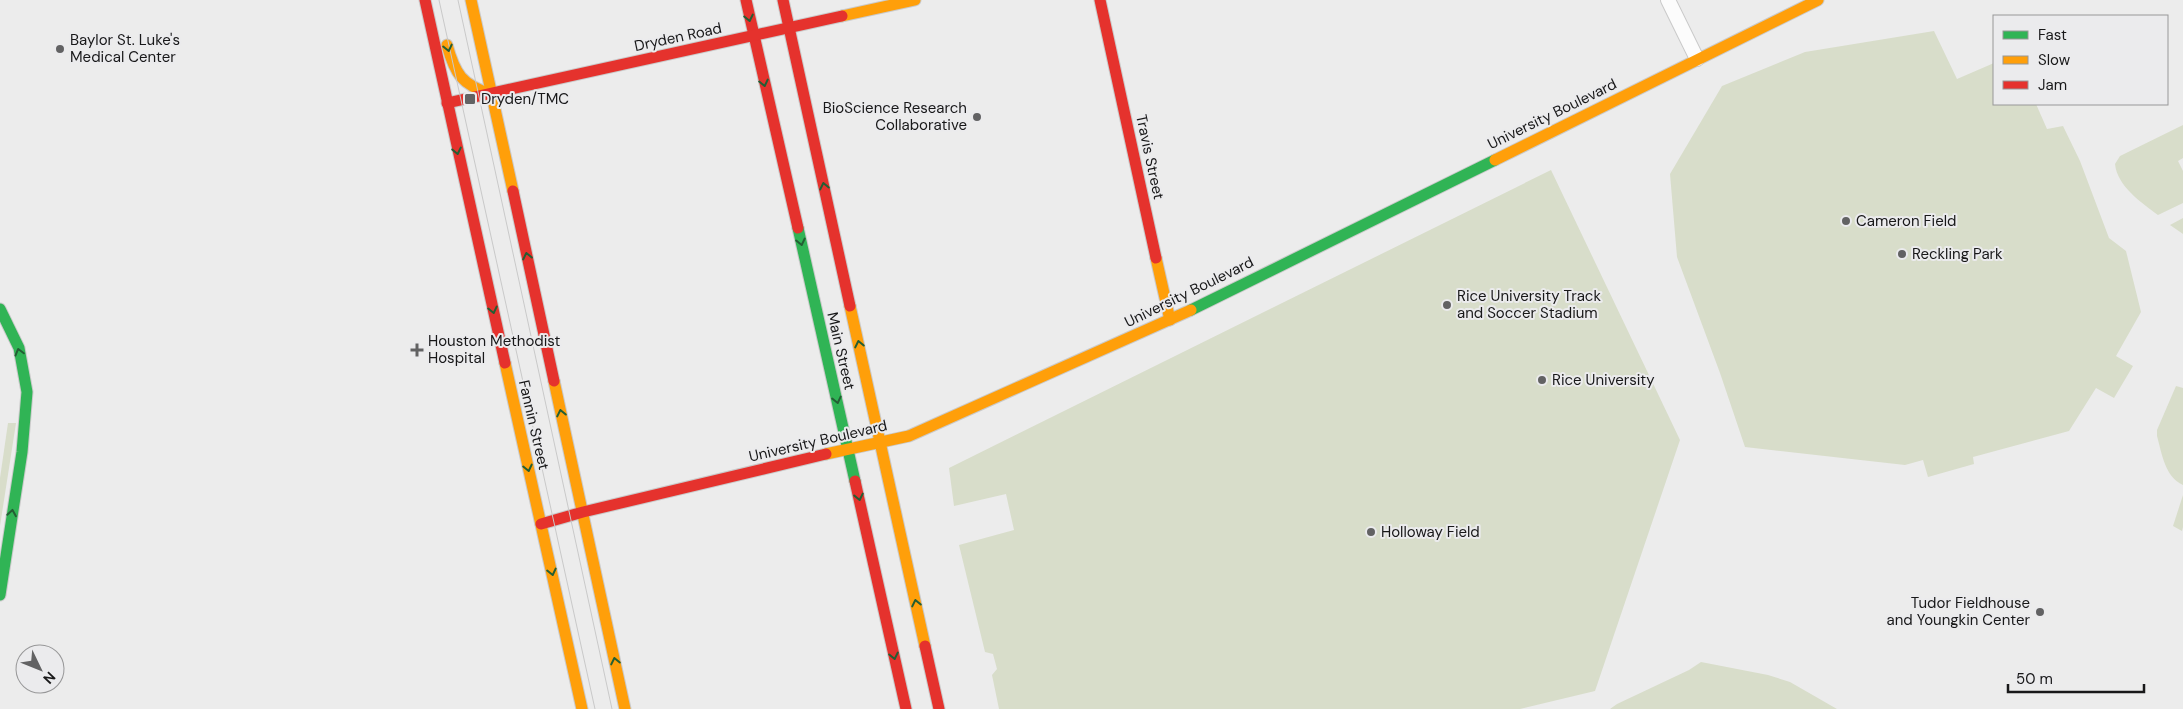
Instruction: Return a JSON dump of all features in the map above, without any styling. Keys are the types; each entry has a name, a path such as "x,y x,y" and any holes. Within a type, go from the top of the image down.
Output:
{"main road":[{"name":"Fannin Street","path":"425,0 582,709"},
{"name":"Fannin Street","path":"471,0 626,709"},
{"name":"Main Street","path":"746,0 906,709"},
{"name":"Main Street","path":"783,0 939,709"},
{"name":"Dryden Road","path":"447,104 915,0"},
{"name":"Travis Street","path":"1100,0 1170,320"},
{"name":"University Boulevard","path":"541,524 583,512 909,436 1170,320 1818,0"},
{"path":"446,37 452,64 459,77 475,90 491,94"},
{"path":"0,309 19,348 27,392 22,452 0,596"}],"street":[{"path":"1668,0 1697,59"}],"green space":[{"name":"Cameron Field","path":"1934,31 1957,79 1993,63 1993,105 2036,105 2047,129 2063,126 2080,161 2109,238 2126,251 2141,312 2116,356 2133,366 2114,398 2096,388 2069,431 1973,457 1974,464 1928,477 1923,460 1905,465 1745,447 1677,257 1670,174 1722,86 1805,52"},
{"path":"2183,125 2183,158 2178,161 2183,171 2183,203 2158,215 2125,187 2120,180 2115,164 2120,156"},
{"name":"Rice University Track and Soccer Stadium","path":"1551,170 1680,440 1595,691 1520,709 999,709 992,675 997,669 993,654 985,652 959,545 1014,530 1006,494 954,506 949,468"},
{"path":"2183,218 2183,234 2170,225"},
{"path":"2176,386 2183,388 2183,485 2168,471 2157,436 2157,430"},
{"path":"8,423 16,423 0,526 0,478"},
{"path":"2183,495 2183,527 2182,531 2173,526"},
{"path":"1701,662 1768,675 1790,682 1837,709 1610,709 1689,670"}],"tram line":[{"path":"439,0 595,709"},
{"path":"458,0 612,709"}],"traffic: fast":[{"path":"1191,310 1495,160"},
{"path":"798,228 855,481"},
{"path":"0,309 19,348 27,392 22,452 0,595"}],"traffic: slow":[{"path":"471,0 513,191"},
{"path":"842,16 915,0"},
{"path":"1495,160 1818,0"},
{"path":"447,45 453,64 461,77 473,87 491,94"},
{"path":"1156,258 1170,320"},
{"path":"850,306 925,646"},
{"path":"826,454 909,436 1191,310"},
{"path":"505,363 582,709"},
{"path":"554,381 625,709"}],"traffic: jam":[{"path":"425,0 505,363"},
{"path":"746,0 798,228"},
{"path":"783,0 850,306"},
{"path":"1100,0 1156,258"},
{"path":"447,103 842,16"},
{"path":"513,191 554,381"},
{"path":"541,524 583,512 826,454"},
{"path":"855,481 906,709"},
{"path":"925,646 939,709"}],"place":[{"name":"Baylor St. Luke's Medical Center","path":"60,49"},
{"name":"Dryden/TMC","path":"470,99"},
{"name":"BioScience Research Collaborative","path":"977,117"},
{"name":"Cameron Field","path":"1846,221"},
{"name":"Reckling Park","path":"1902,254"},
{"name":"Rice University Track and Soccer Stadium","path":"1447,305"},
{"name":"Houston Methodist Hospital","path":"417,350"},
{"name":"Rice University","path":"1542,380"},
{"name":"Holloway Field","path":"1371,532"},
{"name":"Tudor Fieldhouse and Youngkin Center","path":"2040,612"}]}
